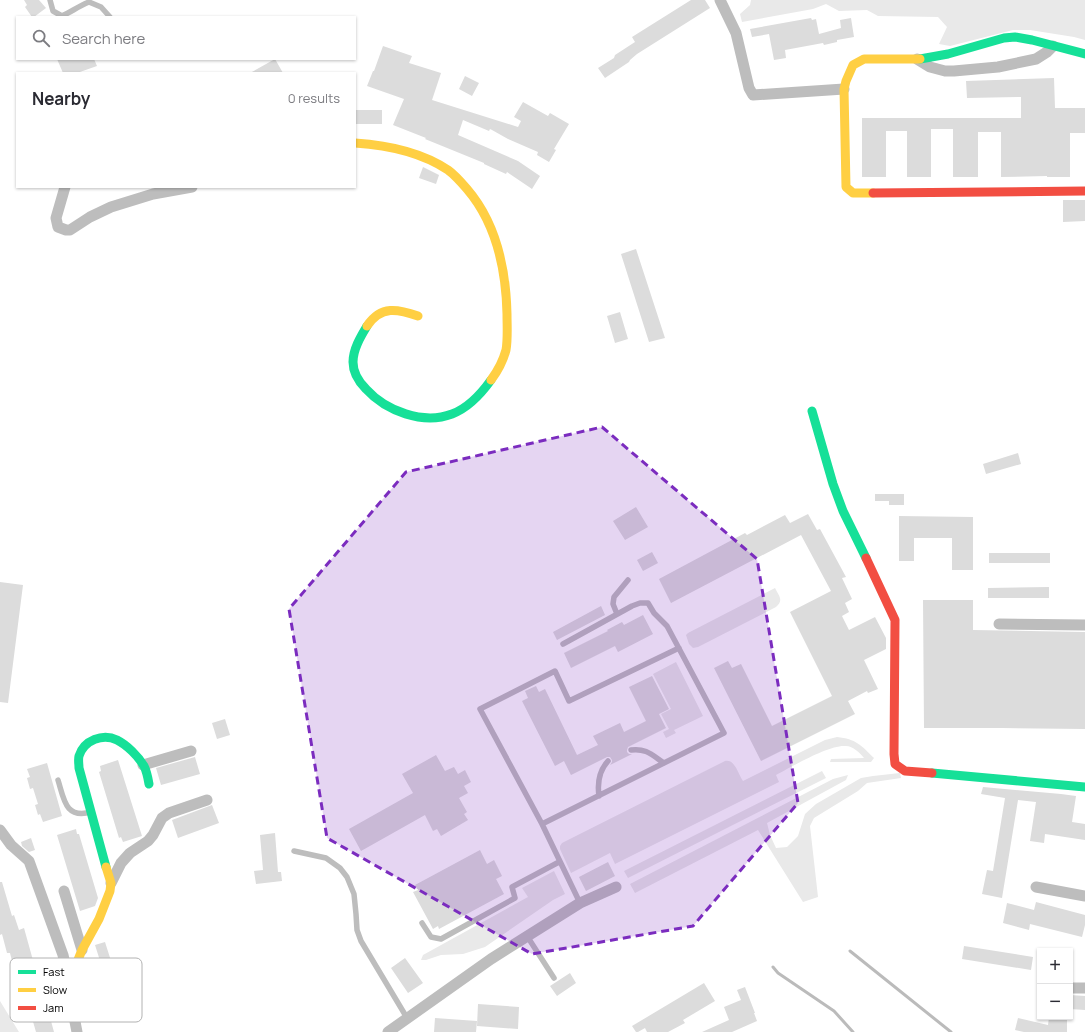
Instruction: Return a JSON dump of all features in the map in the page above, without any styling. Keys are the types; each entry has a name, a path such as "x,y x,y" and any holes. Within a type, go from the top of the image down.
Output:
{"street":[{"path":"720,0 736,32 749,88 753,95 844,89"},
{"path":"1085,54 1032,40 1015,37 1004,38 948,54 917,59 864,59 853,65 844,89 846,187 853,193 1085,191"},
{"path":"917,59 930,67 954,71 991,68 1036,59 1053,46"},
{"path":"356,143 383,145 446,168 468,189 480,204 489,221 501,253 507,299 507,341 505,352 487,386 467,405 457,412 446,416 438,417 399,412 378,401 363,386 354,371 353,363 355,349 375,315 381,312 398,310 418,316"},
{"path":"65,188 56,218 58,227 70,230 90,217 111,207 152,194 186,188"},
{"path":"812,412 833,484 843,511 895,620 895,764 905,771 1085,788"},
{"path":"999,624 1085,625"},
{"path":"111,883 78,768 79,756 82,748 90,740 104,737 115,740 126,747 140,761 143,765 149,784"},
{"path":"143,765 191,751"},
{"path":"79,958 99,919 110,891 111,883 121,863 130,853 148,841 162,818 169,813 207,800"},
{"path":"0,830 11,845 29,861 64,958"},
{"path":"388,1032 490,959 580,903 616,887"},
{"path":"1036,888 1085,896"},
{"path":"64,891 82,950"},
{"path":"1073,988 1085,988"},
{"path":"75,1022 77,1032"}],"lane":[{"path":"50,0 53,11 60,16"},
{"path":"64,16 78,6 90,1 101,7 109,16"},
{"path":"617,614 613,604 614,597 628,580"},
{"path":"542,824 724,733 667,626 654,613 648,603 640,603 632,606 563,644"},
{"path":"580,903 542,824 480,709 555,670 569,700 679,648"},
{"path":"631,750 642,750 650,753 664,763"},
{"path":"599,796 598,780 603,767 608,761"},
{"path":"58,780 64,802 68,808 74,812 82,814 91,812"},
{"path":"294,851 326,858 340,868 348,877 354,894 357,930 361,941 407,1018"},
{"path":"422,923 431,937 441,939 515,898 512,887 559,862"},
{"path":"527,936 554,978"}],"highlighted area":[{"path":"602,427 757,559 798,803 693,926 532,954 327,838 289,609 406,472"}],"shaded area":[{"path":"751,0 1085,0 1085,40 1030,30 1013,30 950,46 939,44 947,27 938,17 878,16 867,10 839,11 826,4 813,9 742,22 740,14 750,5"},
{"path":"775,588 780,600 776,607 698,647 693,648 689,644 686,635 688,633"},
{"path":"676,662 703,716 674,730 676,733 666,738 663,732 669,729 661,714 671,709 653,674"},
{"path":"837,737 849,739 858,743 874,758 871,762 830,762 831,759 864,758 854,748 849,746 839,746 821,752 776,775 779,782 615,864 610,853 571,873 560,849 562,843 725,761 731,762 734,765 743,781 825,740"},
{"path":"822,771 826,778 628,878 624,871"},
{"path":"900,773 901,778 867,783 858,791 814,818 810,826 818,897 803,902 758,830 635,893 630,884 833,779 848,775 846,780 767,823 770,835 776,848 787,847 798,836 805,814 816,804 861,778"},
{"path":"554,871 565,894 553,900 485,947 463,954 441,955 426,960 421,960 423,955 528,897 522,888"},
{"path":"0,1001 10,1017 10,1022 13,1022 19,1032 0,1032"}],"building":[{"path":"24,0 39,0 46,8 35,16 31,16 25,7 27,5"},
{"path":"691,0 705,0 710,8 637,54 629,62 605,78 598,68 635,42 632,37"},
{"path":"811,18 812,20 816,19 819,34 841,28 840,20 851,18 854,37 837,40 837,42 824,45 823,43 785,50 786,58 774,60 769,34 752,37 750,29"},
{"path":"383,46 412,56 409,63 441,73 432,100 518,127 521,121 514,117 523,102 548,116 550,113 569,124 554,149 556,150 549,162 537,155 538,152 508,139 490,129 489,131 463,120 458,135 518,161 540,176 532,189 507,172 506,174 484,163 393,125 404,99 367,86"},
{"path":"57,60 94,60 97,66 80,72 63,72"},
{"path":"276,60 282,72 252,72"},
{"path":"465,76 479,83 472,96 459,89"},
{"path":"1054,78 1055,108 1085,108 1085,133 1070,133 1070,177 1001,177 1001,132 978,132 978,177 953,177 953,129 931,129 931,177 907,177 907,131 886,131 886,177 862,177 862,118 1021,118 1021,97 967,98 966,81"},
{"path":"356,110 382,110 382,124 356,124"},
{"path":"423,167 439,175 436,184 419,178"},
{"path":"1063,200 1085,200 1085,221 1063,222"},
{"path":"636,249 665,338 649,342 621,254"},
{"path":"620,312 628,339 615,343 607,316"},
{"path":"1018,453 1021,464 986,474 983,464"},
{"path":"875,494 904,494 904,505 889,505 889,501 875,501"},
{"path":"636,507 648,527 625,540 613,521"},
{"path":"808,514 817,530 820,529 846,577 842,578 852,599 845,603 849,612 842,616 849,630 875,617 886,638 886,649 864,660 878,689 868,693 867,691 848,701 855,714 761,761 714,668 728,661 732,668 741,664 772,726 832,696 790,612 831,591 801,535 671,603 659,579 745,533 747,535 785,515 790,523"},
{"path":"899,516 973,517 973,570 952,570 952,538 914,538 914,561 899,561"},
{"path":"652,552 658,563 643,571 637,560"},
{"path":"989,553 1050,553 1050,563 989,563"},
{"path":"0,582 23,585 8,703 0,702"},
{"path":"1049,587 1049,598 988,598 988,588"},
{"path":"923,600 973,600 973,630 1085,632 1085,729 924,728"},
{"path":"601,606 605,615 557,640 553,632"},
{"path":"643,615 653,634 618,652 615,646 571,668 564,653 608,631 607,630 622,622 624,625"},
{"path":"652,676 669,709 659,714 666,728 628,747 627,752 632,754 610,765 612,760 610,757 607,757 571,775 564,761 555,766 522,701 528,698 525,691 536,686 539,692 545,689 577,755 598,745 593,736 620,723 624,732 646,721 629,687"},
{"path":"225,719 230,735 217,739 212,723"},
{"path":"436,755 445,771 454,767 458,774 465,770 471,782 464,786 468,793 459,798 467,812 464,814 468,820 441,836 437,829 433,831 425,815 361,851 349,829 413,793 402,774"},
{"path":"195,757 200,774 161,785 156,768"},
{"path":"118,760 142,836 123,842 121,837 119,838 99,772 101,771 100,766"},
{"path":"47,763 62,816 43,822 40,814 38,815 35,805 38,804 33,788 30,789 27,778 30,777 27,769"},
{"path":"983,787 1076,796 1072,822 1085,824 1085,840 1045,834 1044,843 1030,841 1036,802 1018,800 1002,898 982,894 987,870 993,871 1005,798 981,794"},
{"path":"212,805 219,823 178,838 172,820"},
{"path":"76,829 77,834 79,834 98,898 95,906 80,911 57,835"},
{"path":"275,833 278,872 281,872 282,881 256,884 254,871 263,870 260,835"},
{"path":"31,838 35,850 29,852 22,846 21,842"},
{"path":"480,850 487,864 494,860 502,876 496,879 504,894 439,929 438,926 433,929 413,892 418,890 415,885"},
{"path":"608,862 615,876 586,891 579,877"},
{"path":"0,882 2,882 12,916 14,915 19,930 24,928 32,958 11,958 10,953 7,953 2,934 0,935"},
{"path":"1036,902 1085,915 1085,925 1082,937 1030,924 1029,930 1003,923 1007,903 1034,910"},
{"path":"105,942 110,958 99,958 95,945"},
{"path":"964,946 1033,957 1031,970 962,959"},
{"path":"405,958 423,983 408,993 391,968"},
{"path":"570,973 576,983 557,996 550,986"},
{"path":"704,983 715,1001 683,1020 685,1023 668,1032 647,1032 645,1028 636,1032 632,1026"},
{"path":"745,987 757,1021 732,1032 702,1032 729,1020 724,1007 741,1000 737,990"},
{"path":"1073,995 1085,996 1085,1010 1073,1009"},
{"path":"478,1004 519,1007 518,1029 477,1026"},
{"path":"435,1018 477,1021 476,1032 434,1032"},
{"path":"1018,1018 1048,1025 1049,1020 1067,1020 1067,1032 1024,1032 1015,1030"},
{"path":"33,1022 51,1022 54,1032 36,1032"}],"waterway":[{"path":"850,951 951,1032"},
{"path":"773,967 778,973 834,1011 853,1032"}],"traffic: fast":[{"path":"920,59 948,54 1004,38 1015,37 1085,54"},
{"path":"367,326 354,352 353,362 355,373 366,389 374,397 394,409 417,417 441,417 452,414 474,400 491,380"},
{"path":"812,411 833,484 843,511 866,558"},
{"path":"106,867 79,768 81,750 95,739 106,737 117,740 128,748 142,762 146,770 149,784"},
{"path":"932,773 1085,787"}],"traffic: slow":[{"path":"873,193 853,193 846,187 844,89 846,81 853,65 864,59 920,59"},
{"path":"356,143 403,150 438,164 451,172 460,181 486,217 493,232 502,264 505,280 507,314 506,350 500,366 491,380"},
{"path":"367,326 372,319 390,310 418,316"},
{"path":"79,958 99,919 110,891 111,883 106,867"}],"traffic: jam":[{"path":"873,193 1085,191"},
{"path":"866,558 895,620 895,764 905,771 932,773"}]}
